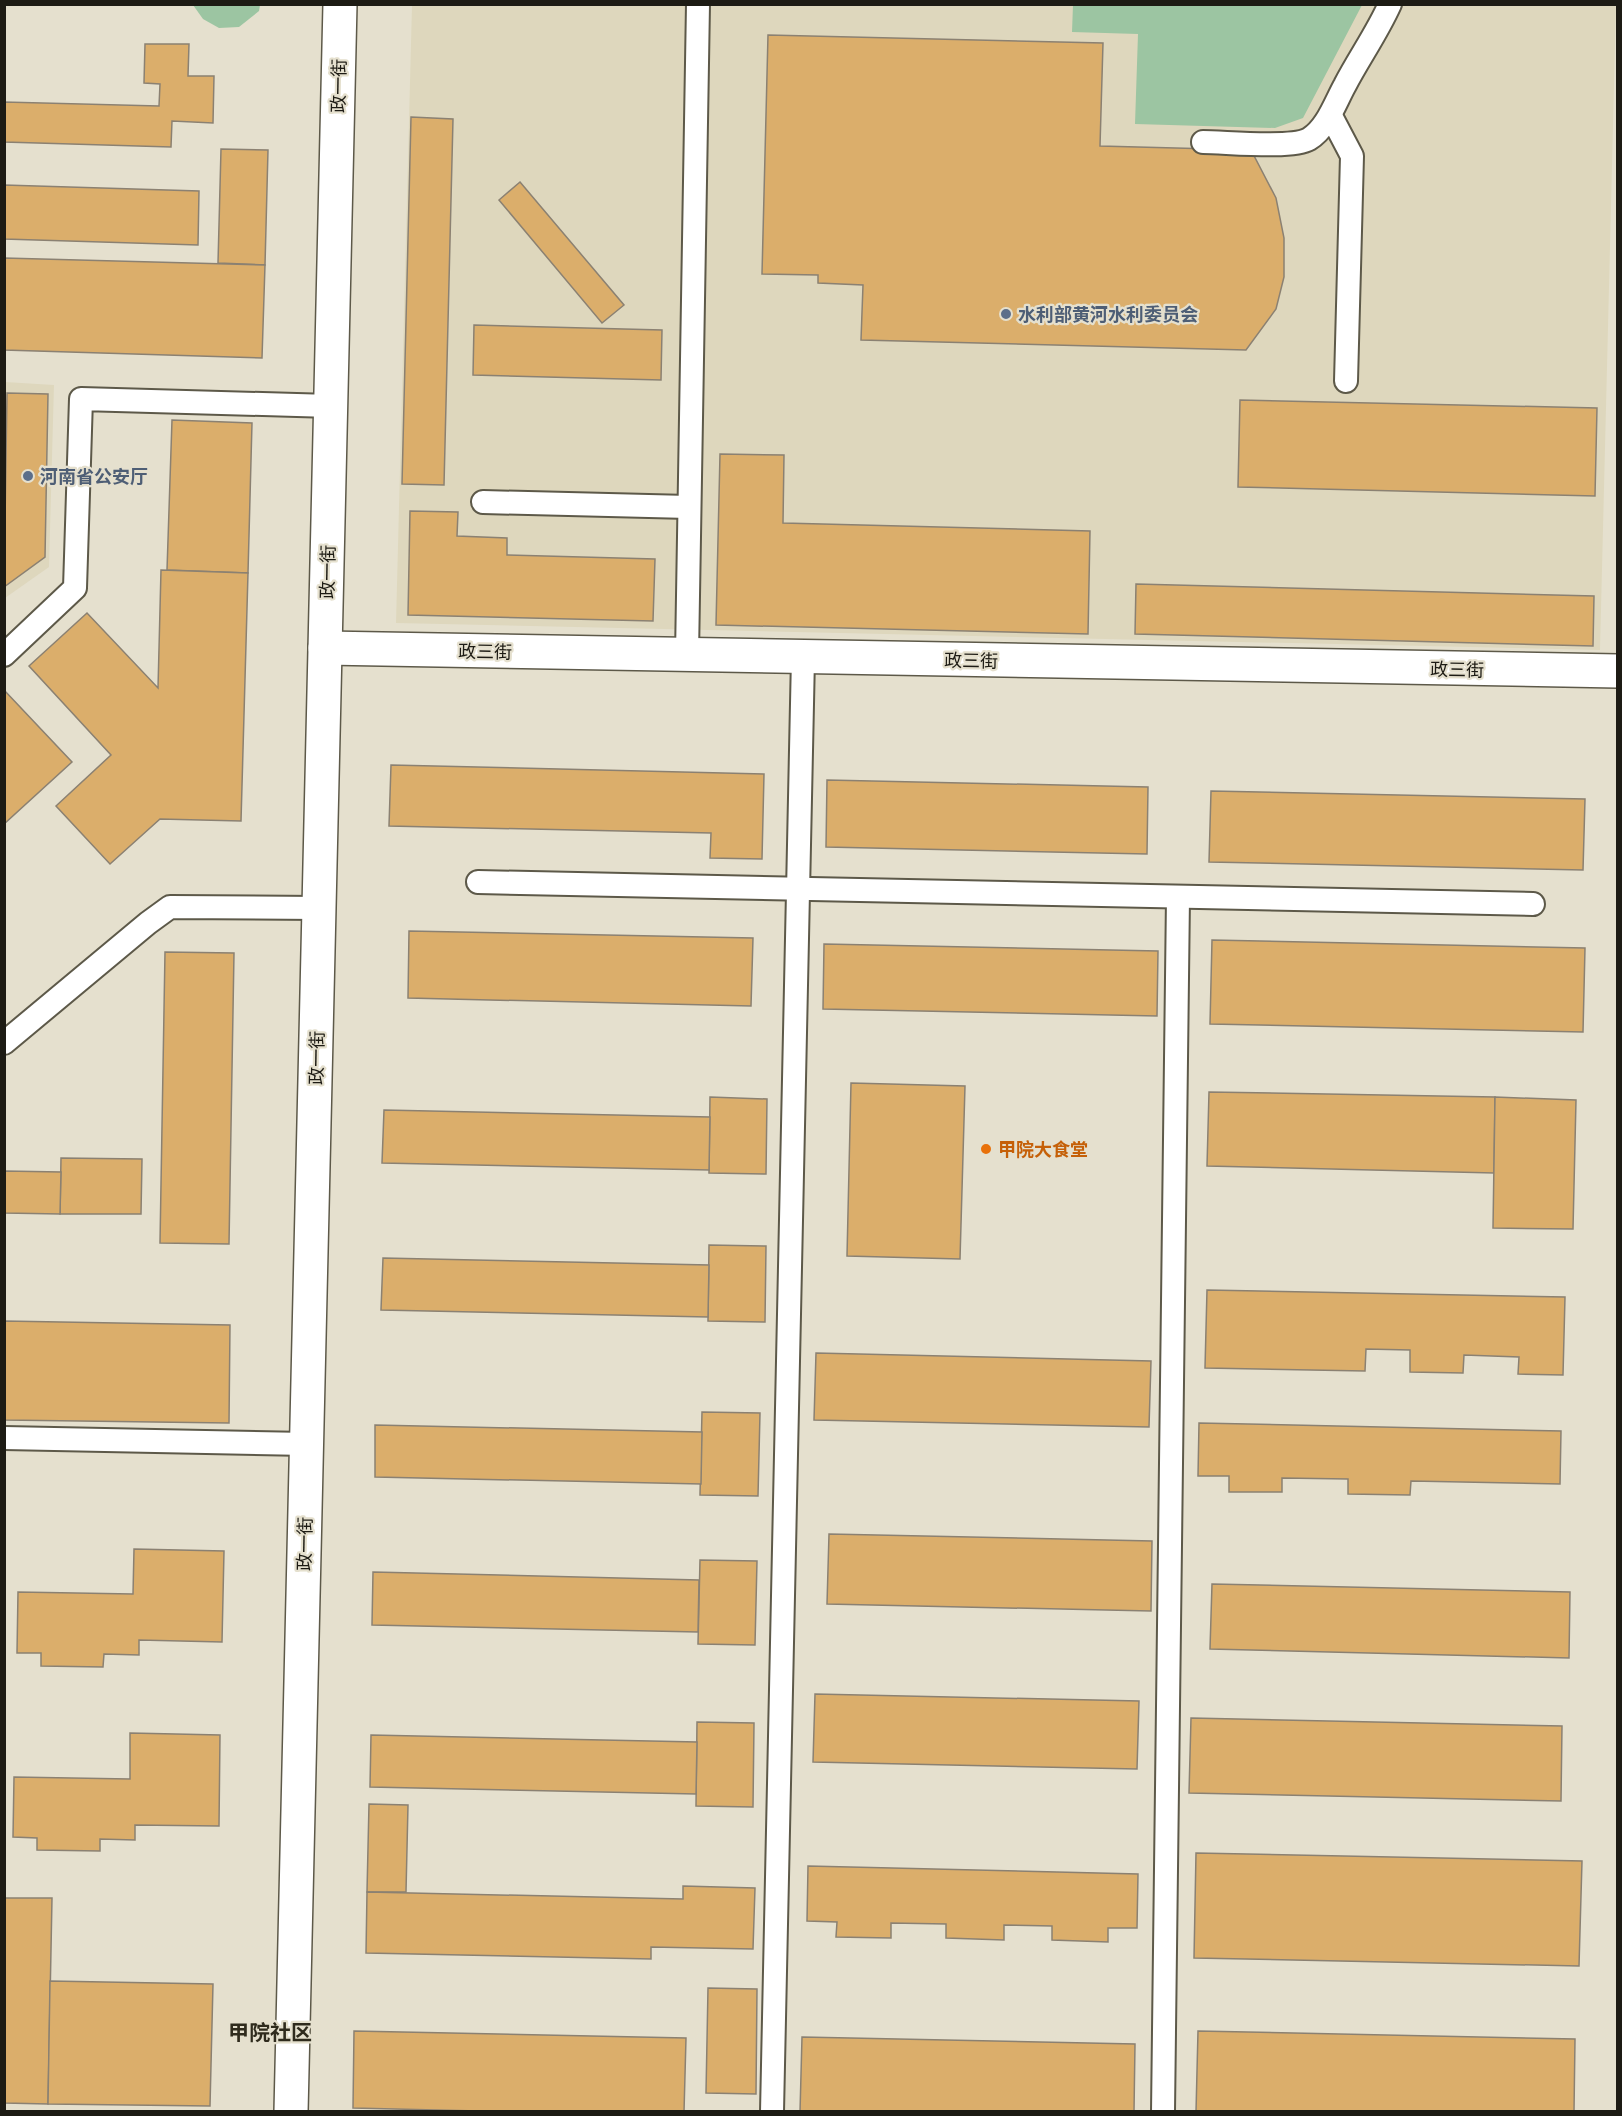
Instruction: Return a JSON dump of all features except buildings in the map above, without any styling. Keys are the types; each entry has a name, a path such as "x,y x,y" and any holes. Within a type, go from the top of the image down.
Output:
{"street":[{"name":"政一街","path":"291,2112 340,4"},
{"name":"政三街","path":"325,648 1617,671"}],"lane":[{"path":"687,655 698,4"},
{"path":"1203,142 1293,144 1309,139 1330,116 1345,85 1381,25 1390,4"},
{"path":"1330,116 1352,156 1346,381"},
{"path":"4,655 75,588 81,399 331,406"},
{"path":"483,502 689,507"},
{"path":"772,2112 803,657"},
{"path":"478,882 1533,904"},
{"path":"1163,2112 1178,897"},
{"path":"4,1043 148,922 170,907 319,908"},
{"path":"4,1438 307,1444"}],"shaded area":[{"name":"水利部黄河水利委员会","path":"412,5 1616,5 1600,650 396,623"},
{"name":"河南省公安厅","path":"5,382 54,385 49,567 5,598"}],"green space":[{"path":"1073,4 1362,5 1303,118 1275,128 1135,124 1138,34 1072,32"},
{"path":"193,5 260,5 259,11 239,27 219,28 203,19"}],"place":[{"name":"水利部黄河水利委员会","path":"1006,314"},
{"name":"河南省公安厅","path":"28,476"},
{"name":"甲院大食堂","path":"986,1149"}],"district":[{"name":"甲院社区","path":"270,2031"}]}
